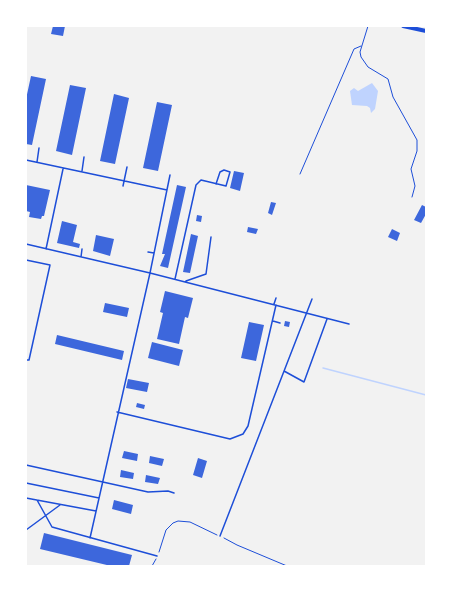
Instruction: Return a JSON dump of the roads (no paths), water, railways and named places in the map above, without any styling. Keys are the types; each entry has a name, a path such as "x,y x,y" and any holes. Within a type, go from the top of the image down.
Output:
{"street":[{"path":"403,26 426,31"}],"lane":[{"path":"37,162 39,148"},
{"path":"82,172 84,157"},
{"path":"26,160 167,190"},
{"path":"123,186 127,167"},
{"path":"46,249 63,168"},
{"path":"175,279 196,185 201,180 216,184 226,186 230,172 224,170 220,172 216,184"},
{"path":"90,538 117,412 150,273 170,176"},
{"path":"184,282 206,274 211,237"},
{"path":"26,244 175,279 349,324"},
{"path":"80,257 82,249"},
{"path":"148,252 154,253"},
{"path":"26,260 50,265 29,360 26,360"},
{"path":"117,412 230,439 239,437 248,426 276,298"},
{"path":"220,536 312,299"},
{"path":"284,371 304,382 327,318"},
{"path":"272,321 280,323"},
{"path":"26,465 148,492 165,491 174,493"},
{"path":"26,483 99,498"},
{"path":"26,498 96,511"},
{"path":"37,500 52,527 157,556"},
{"path":"26,530 61,505"}],"water":[{"path":"372,83 378,91 375,109 371,113 370,108 367,106 352,105 350,91 354,88 358,91"}],"waterway":[{"path":"323,368 426,395"}]}
